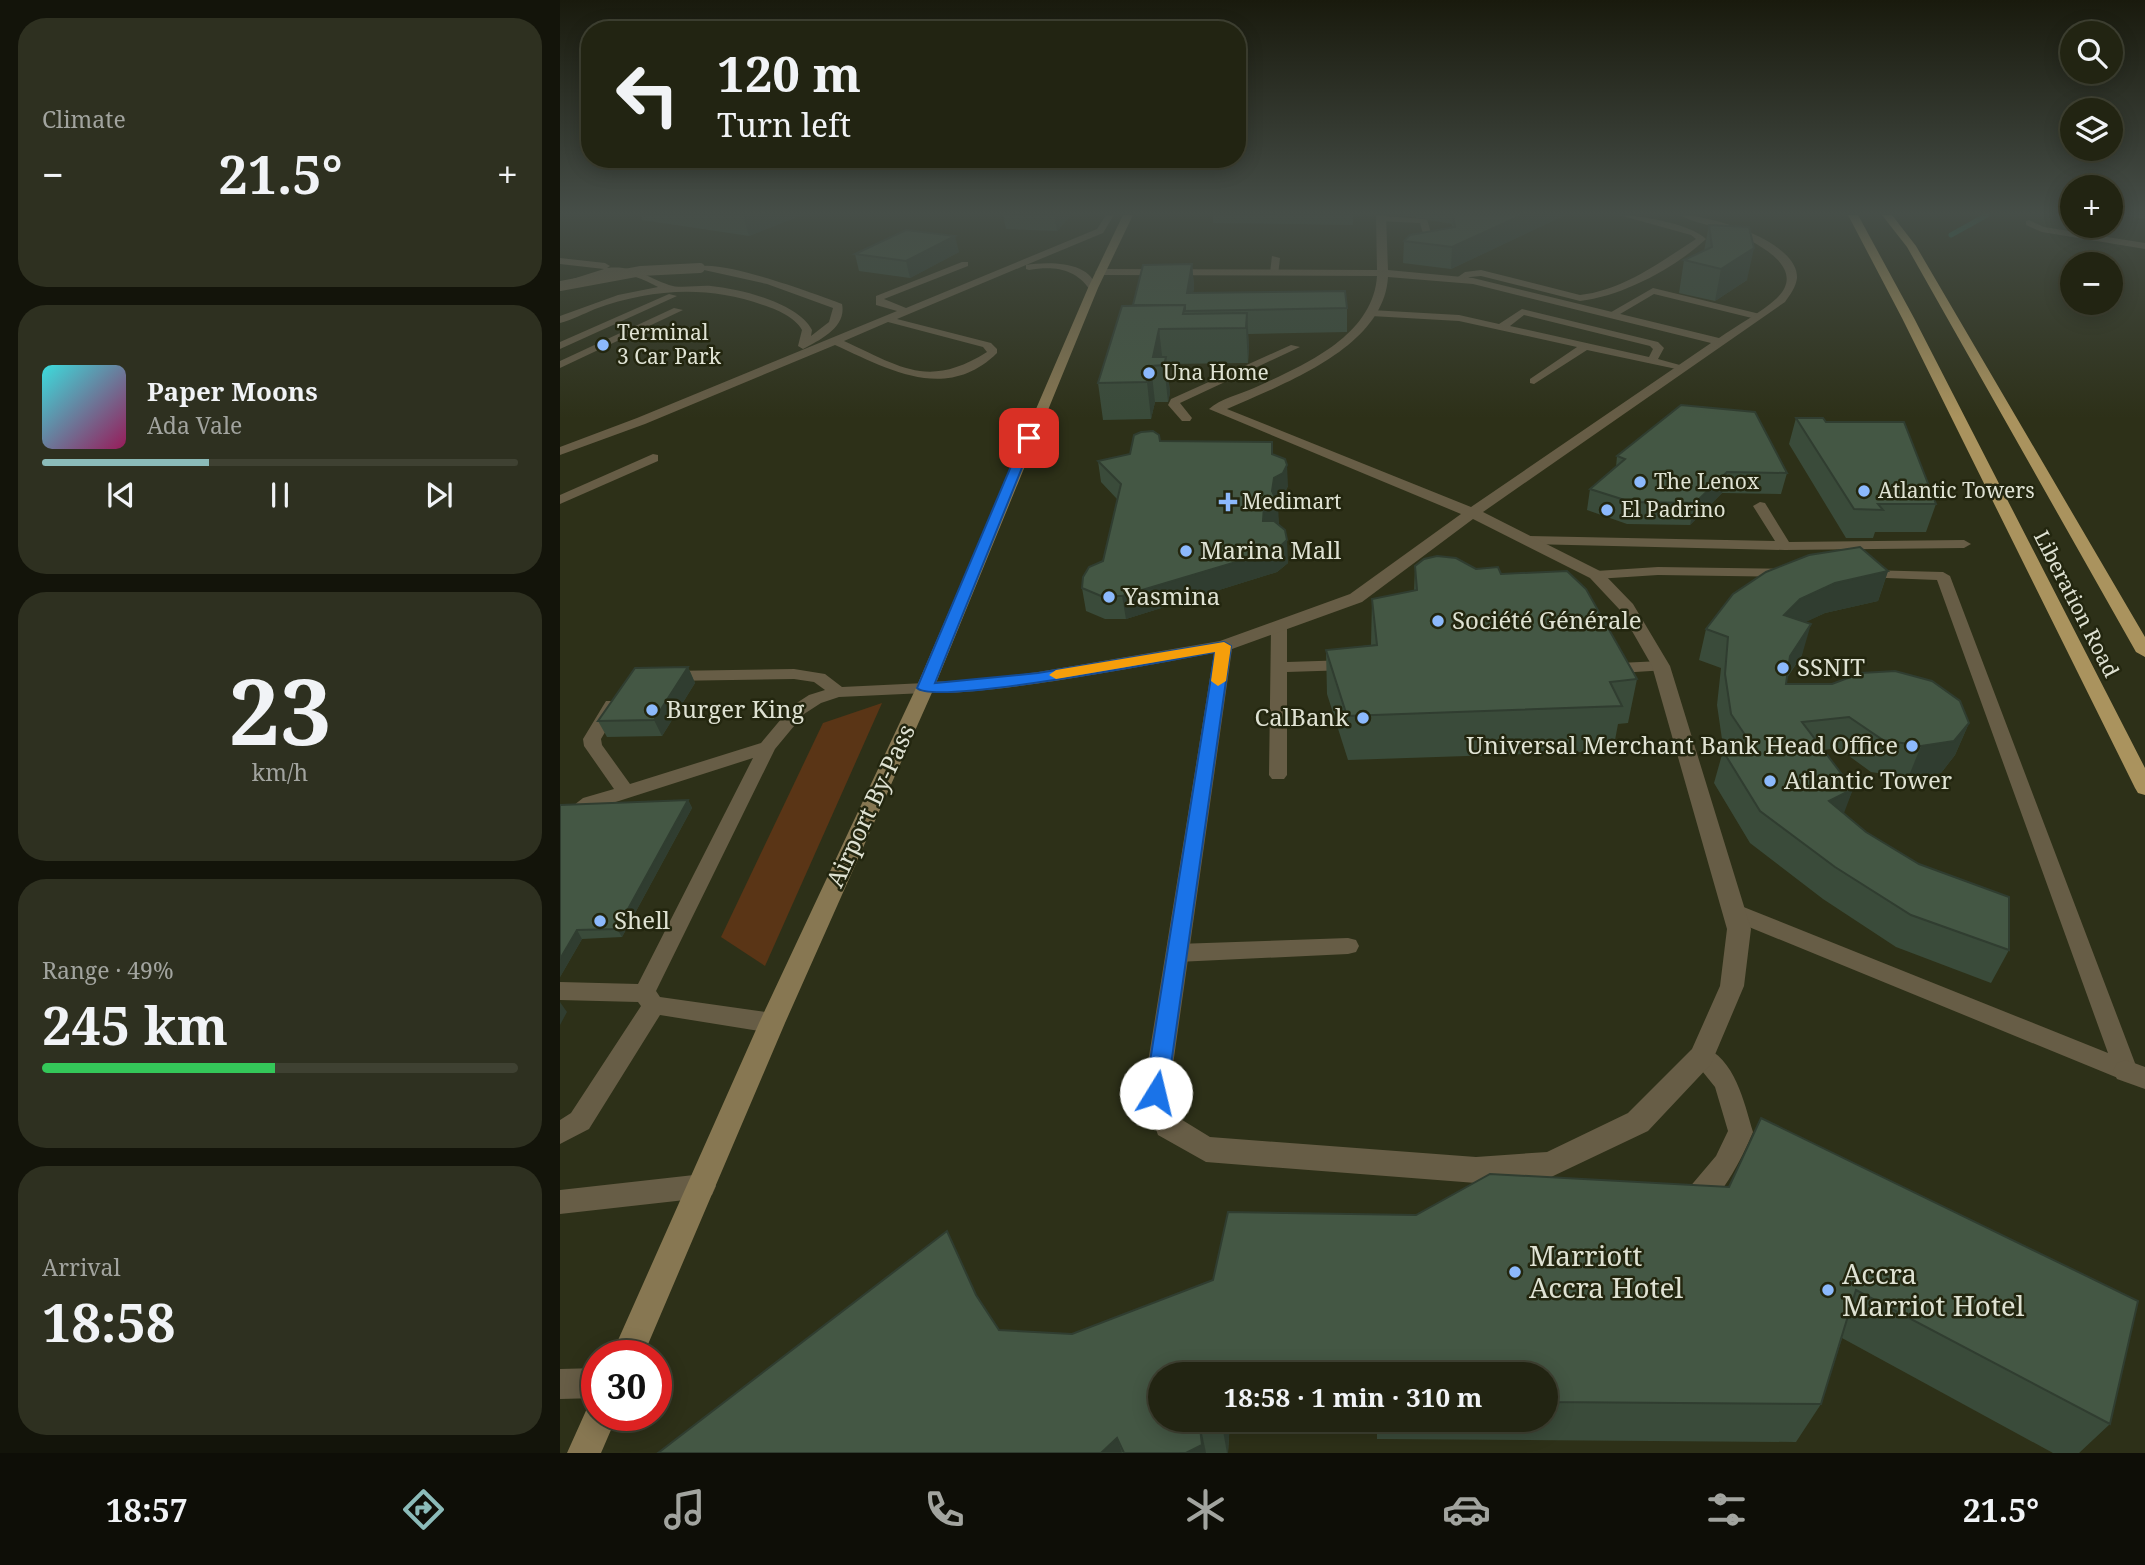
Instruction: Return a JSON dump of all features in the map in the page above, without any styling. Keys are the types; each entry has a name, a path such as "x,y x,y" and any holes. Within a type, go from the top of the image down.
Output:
{"highway":[{"name":"Liberation Road","path":"1889,283 2145,788"},
{"name":"Liberation Road","path":"1932,283 2145,652"}],"main road":[{"name":"Airport By-Pass","path":"634,1340 704,1186 772,1023 925,688 1095,283"},
{"path":"584,1453 594,1431"}],"street":[{"path":"1224,646 1156,1093 1168,1126 1206,1149 1461,1168 1549,1165 1638,1122 1702,1056 1732,986 1739,929 1661,666 1627,607 1596,575 1529,540 1472,513 1216,410 1299,370 1364,326 1380,295 1381,283"},
{"path":"1476,283 1718,341"},
{"path":"925,688 977,686 1038,678 1224,646 1356,598 1472,513 1781,300 1791,283"}],"lane":[{"path":"560,286 577,283"},
{"path":"656,283 668,292"},
{"path":"560,439 803,346 826,332 838,316 838,306 773,283"},
{"path":"907,311 880,303 879,298 917,283"},
{"path":"560,450 641,421 976,283"},
{"path":"1520,283 1580,298 1593,298 1612,292 1628,283"},
{"path":"560,320 608,301 715,288 755,298 803,320 807,330 803,346"},
{"path":"1611,315 1653,291 1756,316"},
{"path":"560,346 566,339 668,292"},
{"path":"560,365 678,310"},
{"path":"1503,326 1522,312 1654,344 1659,348 1652,360"},
{"path":"1371,313 1459,318 1681,367"},
{"path":"836,341 908,373 926,377 954,375 992,353 992,349 987,345 887,319"},
{"path":"566,339 601,346"},
{"path":"1534,381 1587,345"},
{"path":"1186,418 1174,405 1175,401 1295,346"},
{"path":"560,500 653,458"},
{"path":"608,459 625,471"},
{"path":"1760,506 1785,546"},
{"path":"1529,540 1785,546 1964,544"},
{"path":"1596,575 1658,571 1808,573"},
{"path":"1849,574 1943,576 2136,1074"},
{"path":"1278,775 1279,628"},
{"path":"1279,667 1364,665"},
{"path":"1618,668 1661,666"},
{"path":"653,677 794,674 819,677 838,692"},
{"path":"560,1133 580,1121 649,999 767,747 798,710 815,699 838,692 925,688"},
{"path":"622,692 606,712 592,738 593,746 626,792"},
{"path":"560,826 590,803 767,747"},
{"path":"1734,912 2136,1074"},
{"path":"1177,953 1348,946"},
{"path":"560,991 649,999 772,1023"},
{"path":"1666,1212 1692,1204 1725,1164 1741,1132 1725,1082 1702,1056"},
{"path":"1461,1168 1510,1192"},
{"path":"560,1202 704,1186"},
{"path":"560,1384 581,1383"}],"shaded area":[{"path":"882,703 765,966 721,937 823,723"}],"building":[{"path":"1139,283 1189,283 1187,293 1345,291 1347,308 1185,311 1185,305 1133,305"},
{"path":"1185,305 1183,314 1247,313 1246,328 1159,329 1153,357 1166,357 1164,365 1151,366 1147,382 1098,383 1122,306"},
{"path":"1681,405 1755,412 1787,473 1727,472 1695,503 1631,502 1590,489 1625,459 1617,456"},
{"path":"1796,418 1823,418 1826,422 1904,422 1936,504 1878,504 1883,510 1854,509"},
{"path":"1153,431 1159,435 1160,441 1272,442 1272,454 1285,459 1287,465 1283,473 1274,478 1272,491 1278,504 1264,506 1263,521 1274,521 1285,530 1287,540 1276,550 1122,596 1101,596 1082,588 1083,577 1089,567 1103,561 1121,484 1098,461 1130,454 1134,435"},
{"path":"1860,547 1888,571 1835,583 1800,599 1784,615 1811,624 1790,656 1786,684 1832,684 1861,673 1895,671 1932,681 1960,701 1969,723 1954,741 1921,746 1883,740 1849,717 1802,722 1853,789 1829,801 1866,832 1919,864 2009,897 2009,950 1911,915 1835,867 1760,811 1723,751 1753,747 1731,714 1725,674 1728,637 1706,629 1733,594 1766,572 1809,555"},
{"path":"1437,556 1456,558 1476,569 1498,567 1501,574 1567,571 1586,589 1637,679 1610,682 1622,706 1347,716 1326,650 1377,645 1372,599 1417,590 1415,566 1424,559"},
{"path":"688,667 654,720 598,721 635,668"},
{"path":"688,800 617,929 577,930 560,959 560,805"},
{"path":"1761,1118 2138,1301 2110,1424 1856,1290 1821,1404 1558,1402 1558,1362 1148,1362 1148,1432 1200,1432 1202,1445 1186,1453 1124,1453 1117,1438 1101,1453 658,1453 947,1231 976,1295 999,1330 1072,1334 1213,1280 1228,1212 1416,1215 1490,1174 1729,1187"}],"slow traffic":[{"path":"1056,675 1224,646 1218,681"}],"place":[{"name":"Terminal 3 Car Park","path":"603,345"},
{"name":"Una Home","path":"1149,373"},
{"name":"The Lenox","path":"1640,482"},
{"name":"Atlantic Towers","path":"1864,491"},
{"name":"Medimart","path":"1228,502"},
{"name":"El Padrino","path":"1607,510"},
{"name":"Marina Mall","path":"1186,551"},
{"name":"Yasmina","path":"1109,597"},
{"name":"Société Générale","path":"1438,621"},
{"name":"SSNIT","path":"1783,668"},
{"name":"Burger King","path":"652,710"},
{"name":"CalBank","path":"1363,718"},
{"name":"Universal Merchant Bank Head Office","path":"1912,746"},
{"name":"Atlantic Tower","path":"1770,781"},
{"name":"Shell","path":"600,921"},
{"name":"Marriott Accra Hotel","path":"1515,1272"},
{"name":"Accra Marriot Hotel","path":"1828,1290"}],"route":[{"path":"1029,438 925,688 977,686 1038,678 1224,646 1156,1093"}]}
